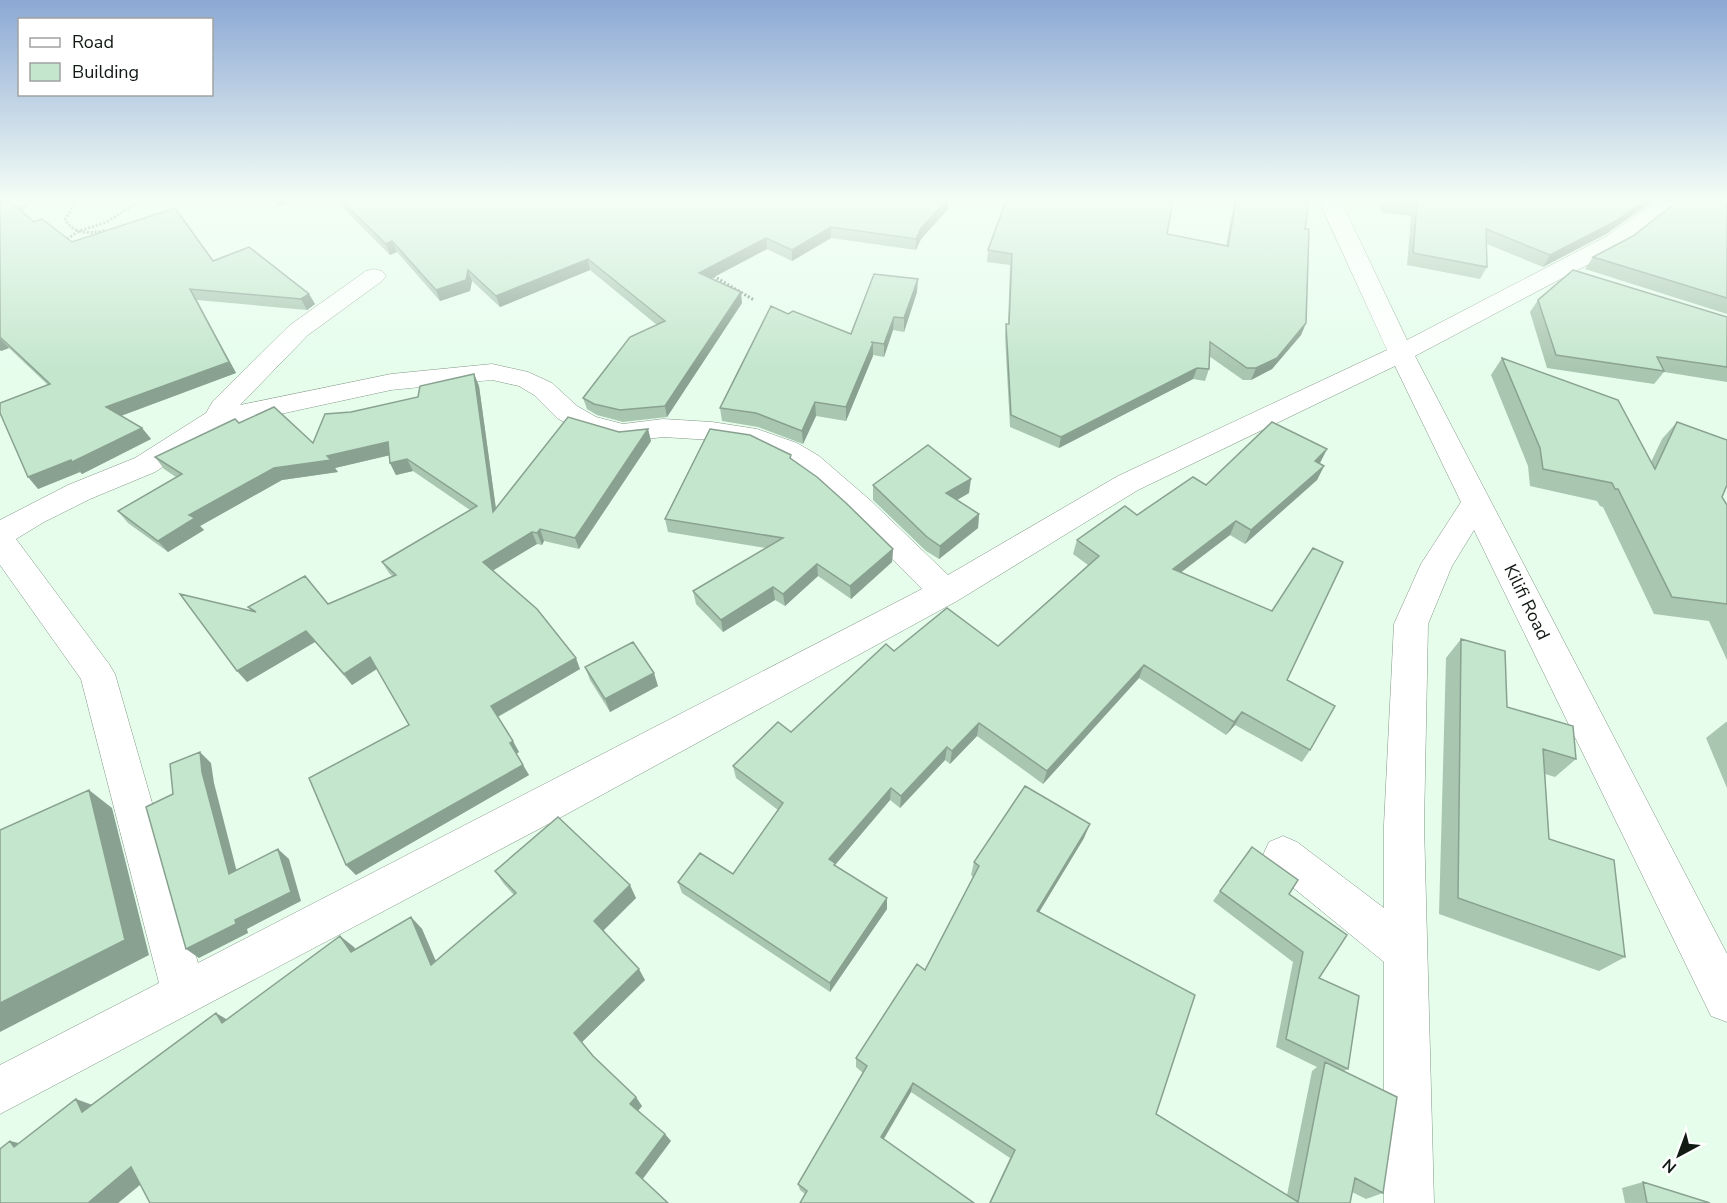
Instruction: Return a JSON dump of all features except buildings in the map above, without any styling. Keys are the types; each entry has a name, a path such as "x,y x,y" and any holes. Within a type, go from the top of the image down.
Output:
{"street":[{"name":"Kilifi Road","path":"1356,257 1401,354 1727,1000"},
{"path":"0,1090 530,813 945,592 1128,483 1401,354 1585,257"},
{"path":"1559,271 1593,282"},
{"path":"216,419 223,407 299,330 374,276"},
{"path":"0,534 33,514 79,492 145,465 216,419 410,380 492,372 528,380 543,389 567,412 586,423 623,433 663,428 712,431 757,438 787,450 809,463 859,507 945,592"},
{"path":"1409,1203 1404,825 1411,624 1437,564 1477,501"},
{"path":"0,541 97,674 184,993"},
{"path":"1283,855 1405,951"}],"path":[{"path":"705,271 754,300"}]}
